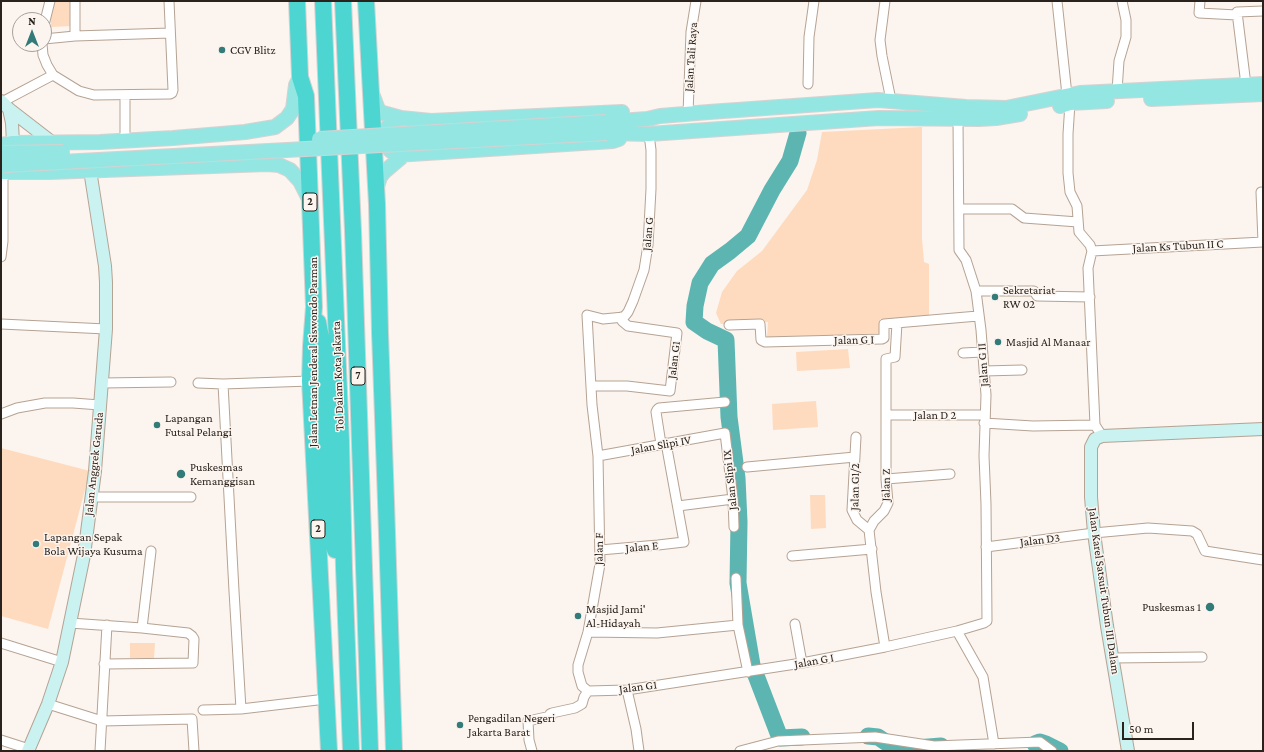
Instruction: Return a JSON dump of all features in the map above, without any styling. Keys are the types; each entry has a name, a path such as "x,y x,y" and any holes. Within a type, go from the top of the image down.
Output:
{"highway":[{"name":"Jalan Letnan Jenderal Siswondo Parman","path":"297,1 300,77 306,96 314,307 310,381 329,751"},
{"name":"Tol Dalam Kota Jakarta","path":"323,1 351,751"},
{"name":"Tol Dalam Kota Jakarta","path":"344,1 370,751"},
{"path":"366,1 369,86 376,190 394,751"},
{"path":"314,307 323,348 330,522 335,549 344,568"}],"main road":[{"path":"3,159 53,143 125,141 250,131 275,126 287,118 293,110 296,85 300,77"},
{"path":"401,118 394,121 388,127 385,135 386,143 396,156 613,141 879,118 958,119 1007,117 1069,99 1080,93 1263,84"},
{"path":"369,86 379,111 387,115 401,118 431,121 636,111 660,116"},
{"path":"3,159 607,127 660,116 891,100 966,107 1006,108 1069,99 1122,99 1263,94"},
{"path":"607,127 646,137"},
{"path":"250,131 258,136 262,143 263,151 255,164"},
{"path":"376,190 380,177 388,168 404,155"},
{"path":"3,159 90,170 255,164 279,165 290,170 300,181 310,202"}],"street":[{"path":"47,12 50,1"},
{"path":"75,36 76,1"},
{"path":"43,52 47,65 53,75 79,91 94,95 170,94 172,93 169,1"},
{"name":"Jalan Tali Raya","path":"688,114 691,32 696,1"},
{"path":"808,84 809,37 814,1"},
{"path":"885,1 880,40 891,100"},
{"path":"1057,1 1069,99 1068,173 1070,192 1077,206 1079,232 1090,245 1092,251 1088,268 1095,425 1102,436 1263,429"},
{"path":"1117,91 1119,61 1126,37 1126,20 1122,1"},
{"path":"1200,1 1199,13 1238,15"},
{"path":"1246,85 1237,12 1263,11"},
{"path":"52,38 75,36 170,33"},
{"path":"4,104 53,75"},
{"path":"125,95 125,141"},
{"path":"4,104 53,143"},
{"path":"1,257 3,241 3,159 12,122 4,104"},
{"name":"Jalan G II","path":"958,119 959,250 966,260 976,291 981,330 986,395 984,456 988,616"},
{"name":"Jalan G","path":"621,317 625,316 633,301 646,259 651,189 651,150 646,137"},
{"name":"Jalan Anggrek Garuda","path":"29,750 48,704 62,662 84,555 92,497 106,329 106,266 90,170"},
{"path":"1261,192 1263,242"},
{"path":"959,209 1012,209 1024,218 1078,222"},
{"name":"Jalan Ks Tubun II C","path":"1092,251 1263,242"},
{"path":"976,291 1034,291 1037,296 1090,297"},
{"name":"Jalan F","path":"588,632 600,564 600,550 598,456 591,386 587,315 602,319 621,317"},
{"name":"Jalan G I","path":"729,325 760,324 761,340 773,342 882,339 884,338 884,324 978,316"},
{"name":"Jalan G1","path":"591,386 627,386 670,392 677,333 628,326 622,321 621,317"},
{"name":"Jalan Z","path":"869,530 874,521 884,511 888,503 886,479 886,359 895,357 897,323"},
{"path":"1,324 106,329"},
{"path":"963,353 982,352"},
{"path":"984,371 1022,370"},
{"path":"198,383 223,384 310,381"},
{"path":"102,383 171,382"},
{"path":"223,384 242,709"},
{"path":"725,402 659,408 656,412 678,506 733,499"},
{"path":"1,414 17,408 45,403 100,405"},
{"name":"Jalan D 2","path":"886,415 985,419 1033,426 1095,425"},
{"name":"Jalan Slipi IV","path":"598,456 725,433"},
{"name":"Jalan Slipi IX","path":"725,433 733,499 734,527"},
{"name":"Jalan Karel Satsuit Tubun III Dalam","path":"1102,436 1095,439 1091,447 1091,497 1094,533 1112,658 1128,751"},
{"name":"Jalan G1/2","path":"856,437 852,510 856,520 869,530"},
{"path":"747,467 855,458"},
{"path":"886,479 950,474"},
{"path":"92,497 190,497"},
{"name":"Jalan E","path":"600,550 658,546 684,542 678,506"},
{"name":"Jalan D3","path":"986,547 1094,533 1148,528 1192,531 1197,534 1205,551 1263,560"},
{"path":"869,530 876,592 885,648"},
{"path":"792,556 872,549"},
{"path":"142,628 150,551"},
{"path":"736,578 738,625 752,671"},
{"name":"Jalan G I","path":"752,671 885,648 957,631 986,622 988,616"},
{"path":"70,623 142,628 188,634 194,639 193,663 104,664"},
{"path":"795,624 802,663"},
{"path":"100,751 107,625"},
{"path":"532,751 529,740 528,722 551,716 550,714 552,713 575,708 582,704 588,691 582,686 578,672 578,665 588,632 657,634 738,625"},
{"path":"957,631 983,677 994,744"},
{"path":"1,643 62,662"},
{"path":"1112,658 1202,657"},
{"name":"Jalan G1","path":"588,691 627,690 752,671"},
{"path":"627,690 636,729 639,751"},
{"path":"203,710 242,709 326,699"},
{"path":"48,704 102,721 192,719 194,751"},
{"path":"740,751 778,741 878,738 934,746 1040,742 1052,751"},
{"path":"1,740 29,750"}],"shaded area":[{"path":"52,1 72,1 72,26 52,27 52,12 50,12 50,5"},
{"path":"922,127 922,239 924,262 929,264 929,318 880,319 881,333 793,337 767,337 768,322 721,324 716,313 722,292 737,271 762,251 807,190 817,160 822,132"},
{"path":"848,349 850,368 797,371 796,352"},
{"path":"816,401 818,427 773,430 772,404"},
{"name":"Lapangan Sepak Bola Wijaya Kusuma","path":"1,448 90,471 48,629 1,616"},
{"path":"810,495 825,495 826,528 811,529"},
{"path":"130,643 155,643 154,658 130,658"}],"waterway":[{"path":"798,133 790,161 772,190 748,236 712,264 700,283 695,306 694,322 707,331 726,340 729,417 737,478 739,522 738,583 752,665 780,738 802,737"},
{"path":"868,736 878,737 890,745 904,749 941,746"},
{"path":"1035,744 1040,742 1060,751"}],"place":[{"name":"CGV Blitz","path":"222,50"},
{"name":"Sekretariat RW 02","path":"995,297"},
{"name":"Masjid Al Manaar","path":"998,342"},
{"name":"Lapangan Futsal Pelangi","path":"157,425"},
{"name":"Puskesmas Kemanggisan","path":"181,474"},
{"name":"Lapangan Sepak Bola Wijaya Kusuma","path":"36,544"},
{"name":"Puskesmas 1","path":"1210,607"},
{"name":"Masjid Jami' Al-Hidayah","path":"578,616"},
{"name":"Pengadilan Negeri Jakarta Barat","path":"460,725"}]}
